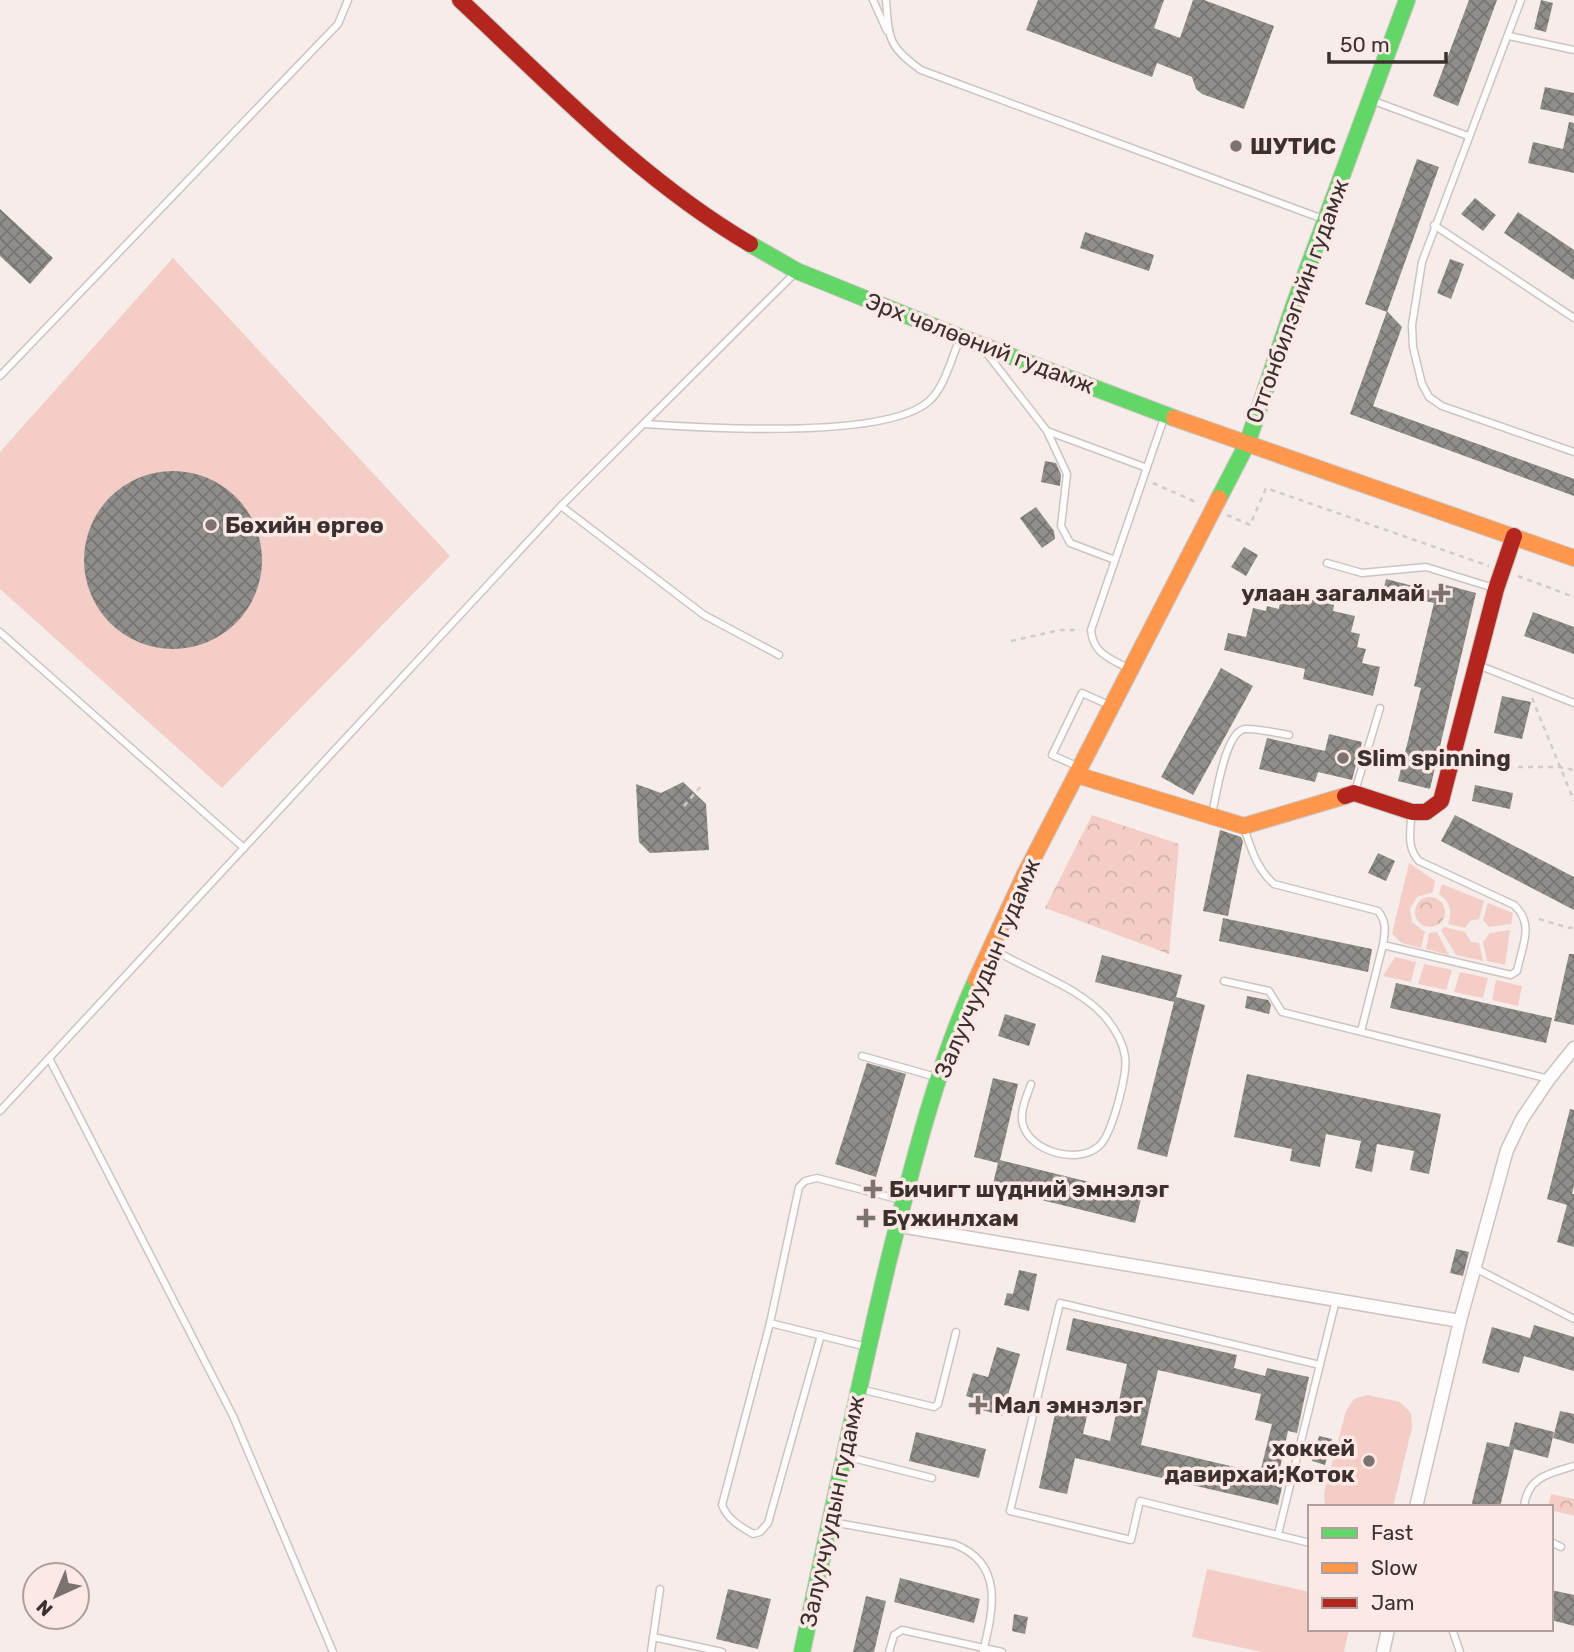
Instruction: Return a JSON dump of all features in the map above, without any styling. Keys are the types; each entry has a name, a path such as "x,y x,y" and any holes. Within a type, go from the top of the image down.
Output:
{"street":[{"name":"Эрх чөлөөний гудамж","path":"460,0 642,169 716,224 797,271 960,337 1247,444 1574,558"},
{"name":"Отгонбилэгийн гудамж","path":"1247,444 1369,99 1407,0"},
{"name":"Залуучуудын гудамж","path":"802,1652 858,1388 900,1226 915,1154 938,1077 966,1003 1024,876 1247,444"},
{"path":"1079,771 1244,826 1354,793 1412,812 1426,812 1441,801 1496,589 1514,536"},
{"path":"1416,1505 1460,1321 1513,1134 1549,1079 1574,1048"},
{"path":"900,1226 1460,1321"},
{"path":"1383,1652 1388,1631"}],"lane":[{"path":"0,376 338,24 348,0"},
{"path":"873,0 900,54 921,70 1326,220"},
{"path":"886,0 889,36"},
{"path":"1521,0 1422,262 1412,325 1413,347 1422,384 1429,397 1442,406 1574,452"},
{"path":"1509,36 1574,50"},
{"path":"1369,99 1468,136"},
{"path":"1434,225 1574,318"},
{"path":"0,1111 561,506 797,271"},
{"path":"644,424 716,428 819,428 879,421 914,411 929,401 938,389 960,337"},
{"path":"980,344 1046,431 1067,474 1061,526 1070,542 1115,560"},
{"path":"1131,670 1098,651 1092,642 1091,631 1166,414"},
{"path":"1046,431 1147,468"},
{"path":"561,506 704,615 779,655"},
{"path":"1326,563 1362,573 1426,567 1496,589"},
{"path":"0,632 244,848"},
{"path":"1476,664 1574,703"},
{"path":"1079,771 1052,755 1082,693 1112,707"},
{"path":"1354,793 1380,708"},
{"path":"1212,816 1229,745 1235,733 1243,729 1289,735"},
{"path":"1383,945 1511,975 1517,971 1527,925 1524,913 1514,905 1419,861 1410,846 1412,812"},
{"path":"1244,826 1254,860 1274,884 1378,911 1383,918 1386,927 1383,945 1361,1031"},
{"path":"992,948 1092,1004 1114,1028 1124,1049 1125,1069 1109,1132 1092,1151 1068,1154 1051,1151 1042,1149 1030,1139 1022,1120 1031,1084"},
{"path":"1224,981 1269,991 1282,1012 1549,1079"},
{"path":"862,1056 938,1077"},
{"path":"49,1058 233,1416 333,1652"},
{"path":"821,1335 768,1523 760,1532 753,1534 735,1523 723,1505 770,1323 799,1187 805,1181 817,1178 905,1202"},
{"path":"1475,1268 1574,1319"},
{"path":"1278,1534 1336,1300"},
{"path":"1308,1542 1140,1501 1131,1540 1010,1511 1060,1303 1320,1365"},
{"path":"770,1323 869,1347"},
{"path":"858,1388 934,1407 956,1332"},
{"path":"844,1455 932,1478"},
{"path":"1524,1505 1526,1493 1536,1480 1548,1473 1574,1465"},
{"path":"830,1521 954,1544 967,1549 988,1577 994,1594 984,1650"},
{"path":"1553,1543 1561,1547"},
{"path":"650,1652 660,1589"},
{"path":"889,1652 894,1635 902,1630 1002,1652"},
{"path":"1453,1631 1460,1652"},
{"path":"653,1637 722,1652"}],"path":[{"path":"1144,478 1250,525 1266,488 1574,597"},
{"path":"1011,641 1060,630 1091,631"},
{"path":"1527,685 1574,802"},
{"path":"1478,767 1559,767 1574,770"},
{"path":"684,806 701,786"},
{"path":"1539,919 1574,927"}],"green space":[{"name":"Бөхийн өргөө","path":"173,258 450,556 222,788 0,589 0,452"},
{"path":"1092,815 1179,844 1169,954 1045,908"},
{"path":"1409,863 1435,881 1433,892 1417,897 1410,909 1412,922 1425,932 1421,948 1402,943 1392,934"},
{"path":"1442,884 1484,901 1479,919 1470,921 1465,928 1448,924 1450,907 1439,894"},
{"path":"1430,897 1441,901 1445,912 1441,923 1430,927 1419,923 1415,912 1419,901"},
{"path":"1488,903 1513,913 1511,924 1489,927 1483,920"},
{"path":"1445,927 1465,932 1471,942 1479,943 1483,961 1456,955 1441,930"},
{"path":"1510,930 1505,965 1487,961 1483,942 1490,933"},
{"path":"1437,932 1449,955 1426,949 1429,933"},
{"path":"1395,957 1416,962 1411,982 1383,976"},
{"path":"1424,964 1452,970 1446,990 1418,984"},
{"path":"1460,972 1488,978 1483,998 1454,992"},
{"path":"1496,980 1522,986 1518,1006 1492,1000"},
{"name":"хоккей давирхай;Коток","path":"1367,1395 1400,1402 1411,1413 1412,1428 1393,1505 1325,1505 1324,1493 1346,1411 1354,1399"},
{"path":"1551,1494 1574,1499 1574,1516 1553,1511 1553,1505 1548,1505"},
{"path":"1207,1569 1308,1592 1308,1631 1349,1631 1344,1652 1262,1652 1192,1637"}],"building":[{"path":"1038,0 1164,0 1154,28 1180,38 1193,0 1204,0 1274,26 1244,109 1202,94 1196,89 1192,77 1157,63 1152,77 1026,30"},
{"path":"1469,0 1497,0 1458,106 1433,96"},
{"path":"1541,0 1553,3 1546,32 1534,29"},
{"path":"1545,87 1574,93 1574,116 1540,109"},
{"path":"1569,122 1574,123 1574,173 1528,163 1533,142 1563,149"},
{"path":"1417,159 1439,167 1387,312 1365,304"},
{"path":"1475,198 1496,215 1483,231 1461,214"},
{"path":"0,209 53,258 30,284 0,256"},
{"path":"1518,212 1574,250 1574,280 1504,233"},
{"path":"1085,232 1154,255 1149,271 1080,248"},
{"path":"1450,259 1464,264 1451,299 1437,293"},
{"path":"1387,311 1402,327 1373,406 1574,479 1574,496 1350,414"},
{"path":"1045,461 1056,463 1061,475 1060,486 1041,482"},
{"path":"173,471 207,478 236,497 255,526 262,560 255,594 236,623 207,642 173,649 139,642 110,623 91,594 84,560 91,526 110,497 139,478"},
{"path":"1036,507 1054,531 1055,539 1042,548 1020,518"},
{"path":"1244,547 1258,555 1246,576 1231,567"},
{"path":"1386,579 1437,592 1439,583 1476,593 1430,789 1398,781 1421,688 1414,686 1434,603 1399,595 1398,603 1381,599"},
{"path":"1305,598 1334,605 1333,611 1355,616 1351,632 1360,634 1357,647 1366,649 1362,663 1380,667 1373,696 1303,679 1305,669 1224,650 1228,633 1246,637 1253,608 1266,611 1267,606 1279,609 1280,602 1291,605 1292,600 1304,603"},
{"path":"1533,612 1574,627 1574,654 1524,636"},
{"path":"1221,668 1253,686 1193,795 1161,777"},
{"path":"1502,696 1531,702 1522,739 1494,733"},
{"path":"1329,734 1362,742 1352,780 1318,772 1315,782 1259,769 1267,738 1325,751"},
{"path":"683,782 706,804 709,850 650,853 639,842 636,784 661,793"},
{"path":"1475,785 1513,793 1510,809 1472,801"},
{"path":"1455,815 1574,877 1574,910 1441,841"},
{"path":"1220,830 1241,837 1243,841 1228,916 1203,911"},
{"path":"1378,853 1395,861 1386,881 1368,873"},
{"path":"1223,918 1372,949 1368,972 1219,941"},
{"path":"1569,954 1574,954 1574,1025 1554,1021"},
{"path":"1102,955 1182,975 1176,997 1205,1005 1167,1157 1137,1149 1174,1002 1095,982"},
{"path":"1396,983 1552,1018 1546,1043 1390,1008"},
{"path":"1247,996 1268,1000 1271,1005 1269,1014 1245,1008"},
{"path":"1005,1014 1036,1024 1029,1046 998,1036"},
{"path":"867,1063 906,1074 876,1177 835,1164"},
{"path":"1247,1074 1441,1114 1429,1174 1410,1170 1414,1151 1377,1144 1372,1172 1355,1168 1361,1141 1326,1134 1320,1167 1290,1161 1292,1149 1234,1137"},
{"path":"993,1078 1018,1084 1000,1160 1142,1195 1135,1223 992,1188 998,1163 974,1157"},
{"path":"1570,1109 1574,1110 1574,1247 1557,1242 1567,1205 1547,1199"},
{"path":"1456,1249 1469,1252 1463,1276 1450,1273"},
{"path":"1019,1270 1037,1274 1029,1311 1004,1305 1007,1293 1013,1294"},
{"path":"1073,1318 1237,1355 1234,1368 1265,1376 1267,1368 1309,1377 1297,1433 1288,1431 1278,1477 1284,1478 1278,1505 1075,1458 1067,1494 1039,1488 1056,1409 1087,1416 1083,1434 1110,1441 1127,1364 1066,1350","holes":["1158,1370 1261,1394 1255,1420 1272,1424 1260,1473 1141,1445"]},
{"path":"1534,1325 1574,1337 1574,1371 1524,1356 1519,1373 1482,1363 1492,1327 1530,1338"},
{"path":"997,1347 1020,1354 1002,1416 976,1408 979,1400 966,1396 973,1373 988,1377"},
{"path":"1560,1411 1574,1414 1574,1444 1553,1438"},
{"path":"1515,1422 1554,1432 1548,1458 1514,1449 1500,1505 1471,1505 1487,1442 1509,1447"},
{"path":"916,1432 986,1449 979,1478 909,1461"},
{"path":"1319,1436 1332,1439 1325,1465 1312,1461"},
{"path":"900,1578 980,1599 974,1623 894,1602"},
{"path":"728,1589 771,1599 758,1649 716,1639"},
{"path":"1553,1590 1574,1595 1574,1626 1553,1621"},
{"path":"866,1596 886,1601 874,1652 853,1652"},
{"path":"1014,1614 1028,1617 1025,1634 1012,1631"}],"traffic: fast":[{"path":"1219,498 1247,444 1294,305 1407,0"},
{"path":"750,244 797,271 960,337 1174,418"},
{"path":"802,1652 865,1360 906,1191 936,1084 976,980"}],"traffic: slow":[{"path":"1174,418 1574,558"},
{"path":"976,980 1024,876 1219,498"},
{"path":"1077,775 1244,826 1345,796"}],"traffic: jam":[{"path":"460,0 563,98 635,161 710,219 750,244"},
{"path":"1345,796 1354,793 1412,812 1426,812 1441,801 1496,589 1514,536"}],"place":[{"name":"ШУТИС","path":"1236,146"},
{"name":"Бөхийн өргөө","path":"211,525"},
{"name":"улаан загалмай","path":"1441,593"},
{"name":"Slim spinning","path":"1343,758"},
{"name":"Бичигт шүдний эмнэлэг","path":"873,1189"},
{"name":"Бүжинлхам","path":"866,1218"},
{"name":"Мал эмнэлэг","path":"978,1405"},
{"name":"хоккей давирхай;Коток","path":"1369,1461"}]}
